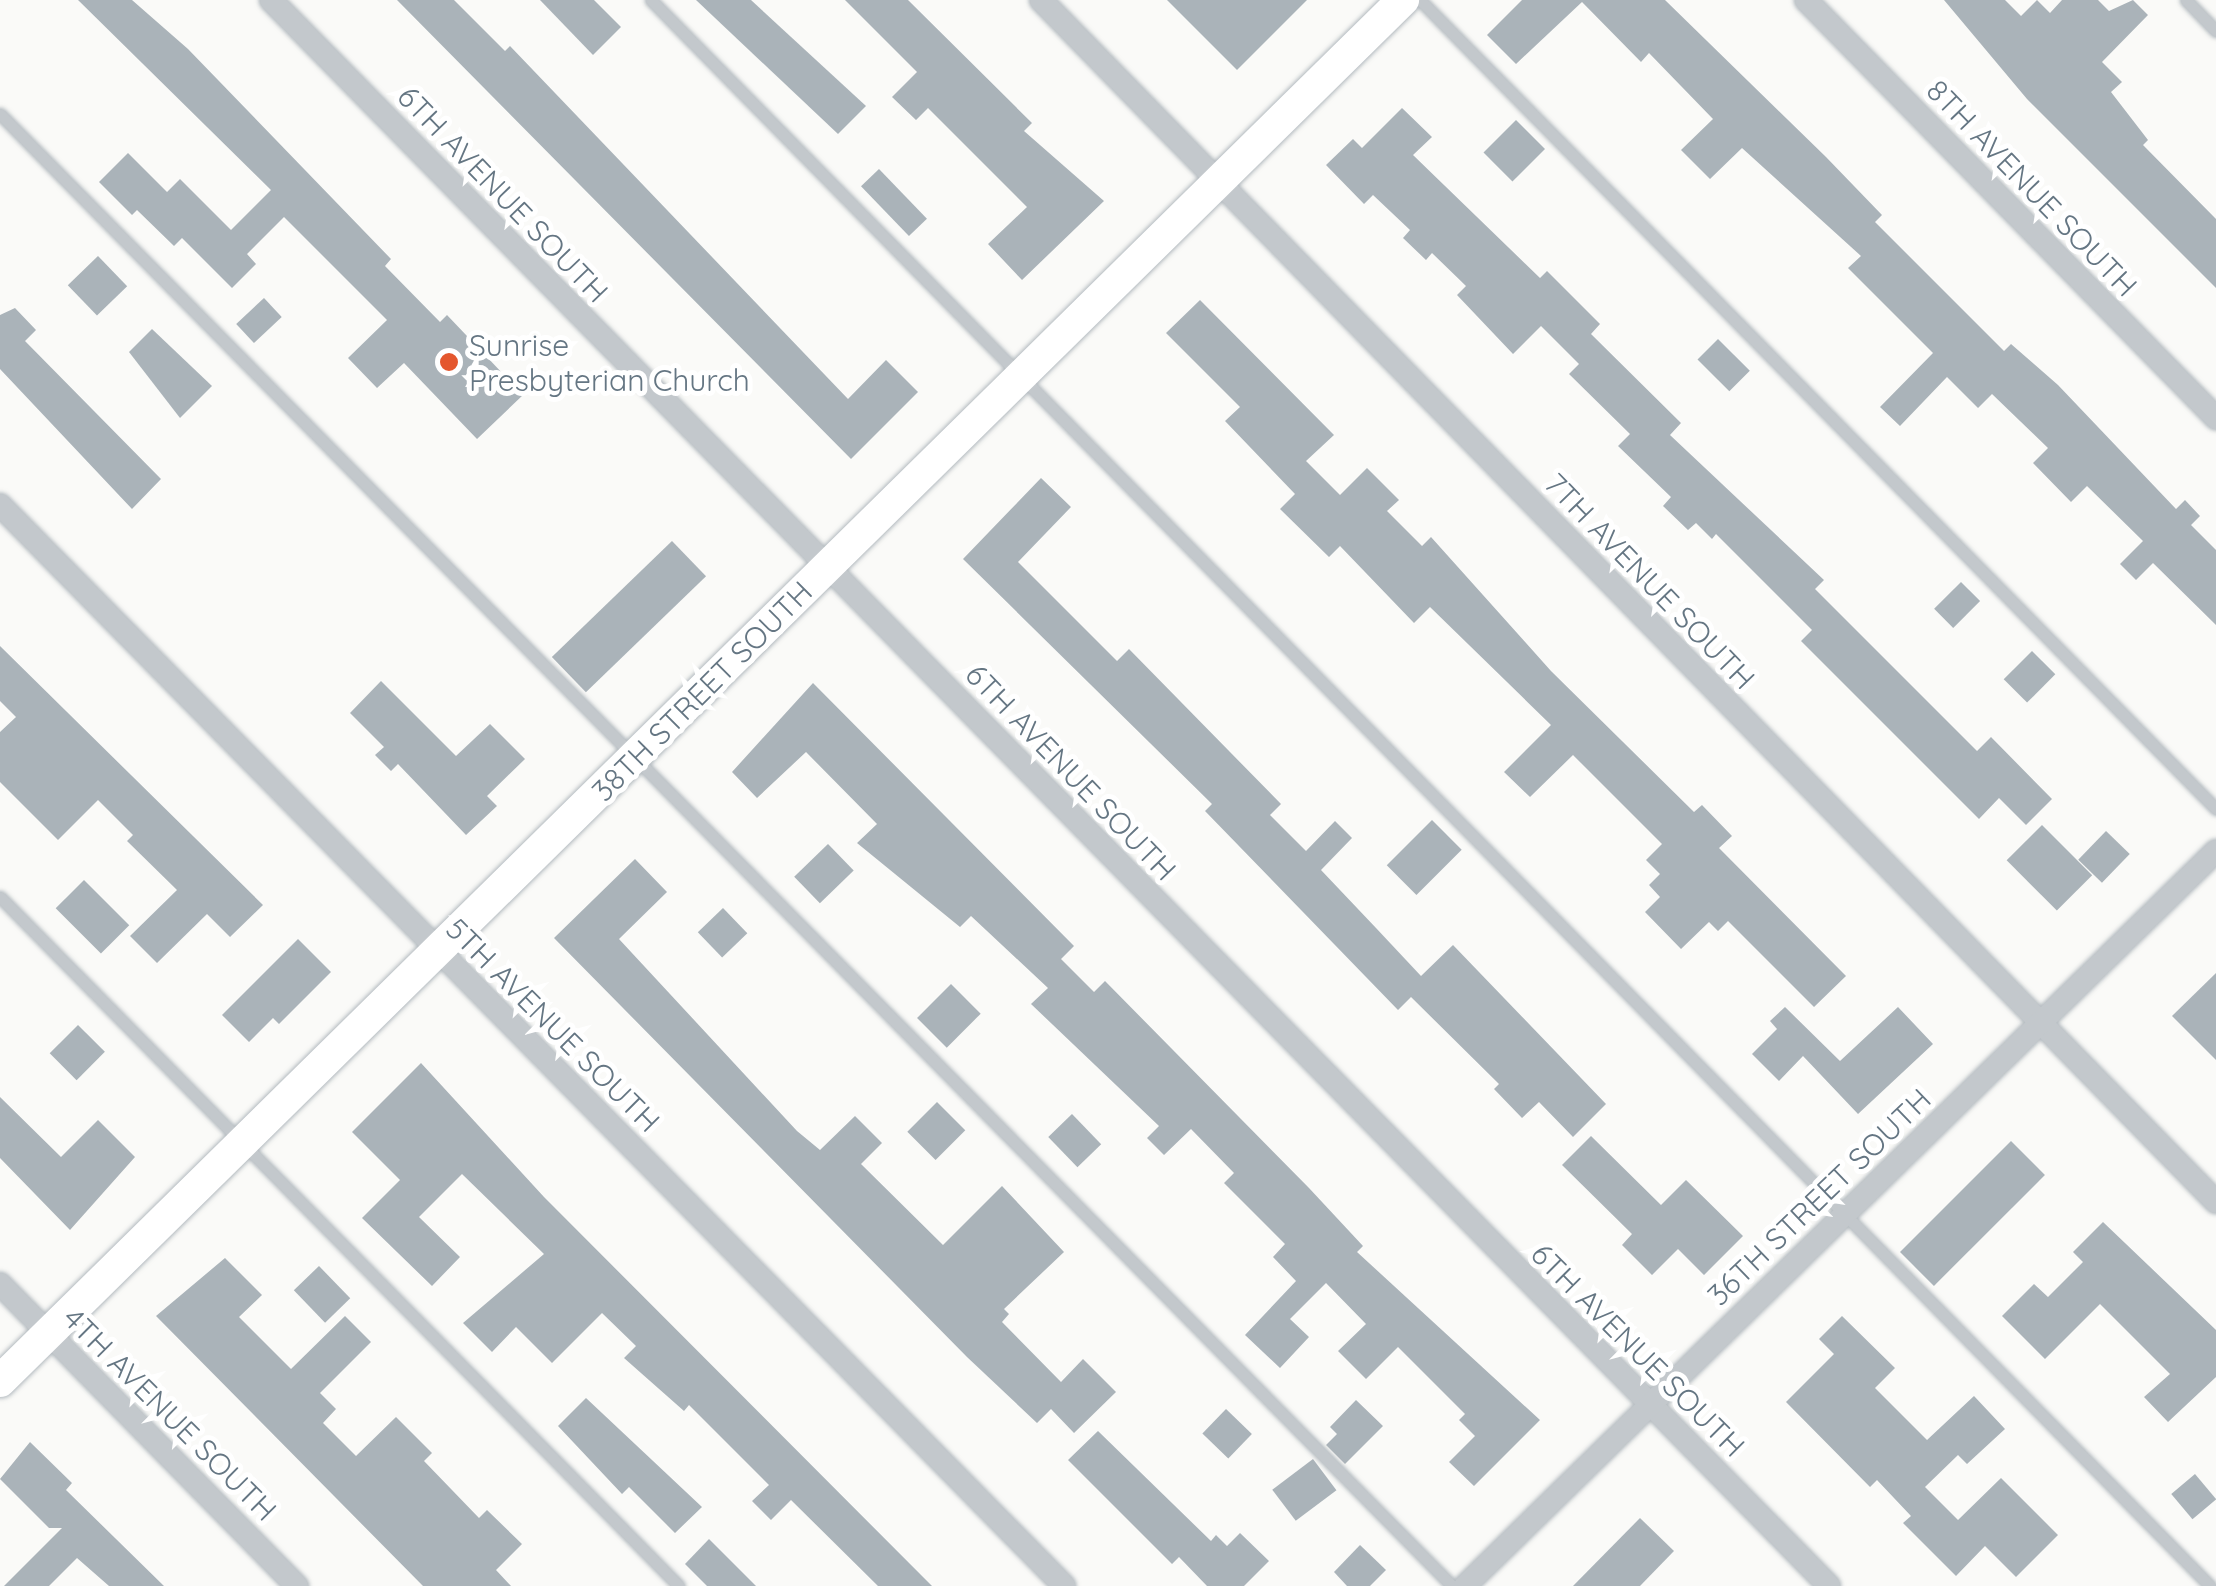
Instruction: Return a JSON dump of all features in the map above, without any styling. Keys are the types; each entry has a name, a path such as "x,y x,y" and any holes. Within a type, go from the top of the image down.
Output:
{"main road":[{"name":"38TH STREET SOUTH","path":"0,1381 1403,0"}],"street":[{"name":"6TH AVENUE SOUTH","path":"271,0 1829,1586"},
{"name":"7TH AVENUE SOUTH","path":"1041,0 2216,1202"},
{"name":"8TH AVENUE SOUTH","path":"1806,0 2216,418"},
{"name":"5TH AVENUE SOUTH","path":"0,506 1064,1586"},
{"name":"36TH STREET SOUTH","path":"1464,1586 2216,851"},
{"name":"4TH AVENUE SOUTH","path":"0,1284 297,1586"}],"lane":[{"path":"651,0 2210,1586"},
{"path":"1420,0 2216,808"},
{"path":"2186,0 2216,31"},
{"path":"0,114 1452,1586"},
{"path":"0,897 678,1586"}],"building":[{"path":"78,0 132,0 188,49 391,259 385,266 440,322 447,315 523,395 477,439 404,363 377,388 348,358 387,320 284,217 247,254 256,264 232,288 182,238 174,246 137,210 132,215 99,182 128,153 167,192 180,179 231,230 271,190"},
{"path":"397,0 454,0 505,51 510,46 848,399 886,360 918,392 851,459"},
{"path":"540,0 594,0 621,27 593,55"},
{"path":"696,0 751,0 866,106 838,134"},
{"path":"845,0 908,0 1032,123 1024,131 1104,201 1022,280 988,244 1027,207 928,108 916,120 892,97 917,72"},
{"path":"1167,0 1307,0 1237,70"},
{"path":"1522,0 1665,0 1826,157 1882,215 1875,222 2004,351 2011,344 2058,385 2176,509 2185,500 2200,516 2191,525 2216,550 2216,625 2153,563 2136,580 2120,564 2143,541 2087,486 2071,502 2033,463 2048,448 1992,394 1978,408 1947,377 1900,426 1880,407 1933,353 1848,268 1861,256 1742,148 1710,179 1681,150 1713,119 1649,53 1641,62 1582,2 1516,64 1487,35"},
{"path":"1944,0 2005,0 2021,16 2037,0 2050,13 2062,0 2098,0 2109,11 2133,0 2148,15 2102,62 2122,82 2111,92 2148,140 2143,145 2216,219 2216,288 2027,99"},
{"path":"1402,108 1432,137 1413,155 1540,278 1547,271 1600,324 1591,334 1681,423 1670,435 1824,580 1815,589 1977,751 1991,737 2052,799 2026,825 1999,798 1979,819 1801,641 1812,630 1716,534 1712,539 1696,523 1688,530 1663,506 1671,497 1618,446 1630,434 1569,374 1579,364 1541,326 1513,354 1457,295 1466,286 1432,253 1426,260 1403,238 1410,230 1373,195 1364,204 1326,165 1353,139 1362,148"},
{"path":"1516,120 1545,149 1512,182 1483,153"},
{"path":"879,169 927,219 909,236 861,186"},
{"path":"98,256 127,286 97,315 68,285"},
{"path":"264,298 282,317 254,343 236,324"},
{"path":"1200,300 1334,435 1306,461 1340,495 1367,468 1399,500 1387,511 1422,546 1431,537 1551,671 1694,812 1702,805 1732,836 1719,848 1846,976 1814,1007 1728,921 1718,931 1709,922 1681,949 1645,912 1660,897 1649,885 1660,874 1646,860 1662,844 1573,755 1530,797 1504,772 1551,725 1430,607 1414,623 1340,546 1329,557 1280,509 1295,494 1225,421 1240,407 1166,333"},
{"path":"15,308 36,330 25,341 161,479 132,509 0,369 0,315"},
{"path":"152,329 212,386 180,418 129,352"},
{"path":"1718,339 1750,371 1729,391 1697,360"},
{"path":"1041,478 1071,507 1018,562 1117,661 1129,649 1281,804 1270,815 1306,851 1335,821 1352,838 1321,870 1421,976 1453,945 1606,1104 1573,1137 1539,1102 1522,1118 1494,1089 1499,1084 1411,997 1398,1010 1205,811 1212,804 963,559"},
{"path":"672,541 706,576 586,692 552,657"},
{"path":"1961,582 1980,601 1953,628 1934,609"},
{"path":"0,646 263,905 230,937 207,914 157,963 130,936 177,890 127,841 133,835 98,800 58,840 0,782 0,732 16,717 0,701"},
{"path":"2032,651 2055,674 2027,703 2004,679"},
{"path":"381,681 456,756 490,724 525,759 487,796 497,806 466,835 398,764 391,771 375,755 384,747 350,713"},
{"path":"813,683 1074,946 1061,959 1094,992 1105,981 1363,1246 1357,1252 1540,1420 1474,1486 1449,1462 1475,1436 1459,1420 1465,1414 1398,1347 1366,1379 1338,1351 1366,1324 1326,1283 1290,1319 1309,1337 1280,1368 1245,1335 1296,1281 1273,1257 1285,1244 1224,1183 1234,1173 1191,1129 1164,1155 1147,1138 1159,1126 1031,1004 1048,988 971,916 960,927 857,843 877,824 806,752 757,798 732,772"},
{"path":"1432,820 1462,850 1416,895 1387,865"},
{"path":"2042,825 2092,875 2057,911 2007,860"},
{"path":"2106,831 2130,854 2102,883 2078,860"},
{"path":"828,844 854,871 820,903 794,877"},
{"path":"635,859 667,892 619,939 797,1131 820,1150 855,1116 882,1143 861,1164 943,1245 1002,1186 1064,1252 1004,1309 1009,1314 1002,1322 1061,1382 1083,1359 1116,1392 1074,1433 1051,1409 1037,1423 967,1357 554,938"},
{"path":"84,880 129,925 101,954 56,908"},
{"path":"723,908 747,933 722,957 698,932"},
{"path":"298,939 331,972 279,1024 273,1018 249,1042 222,1015"},
{"path":"2216,973 2216,1060 2172,1016"},
{"path":"951,984 981,1014 947,1048 917,1018"},
{"path":"1785,1007 1840,1061 1898,1007 1933,1044 1858,1114 1803,1056 1779,1081 1752,1054 1777,1029 1770,1021"},
{"path":"78,1025 105,1052 77,1080 50,1053"},
{"path":"421,1063 544,1197 932,1586 878,1586 791,1500 771,1520 752,1501 769,1485 689,1405 684,1411 624,1358 636,1346 602,1313 552,1363 516,1327 492,1352 463,1323 544,1254 462,1174 419,1217 460,1257 432,1286 362,1218 400,1180 352,1132"},
{"path":"0,1097 61,1157 98,1120 135,1157 70,1230 0,1158"},
{"path":"937,1102 965,1130 936,1160 907,1132"},
{"path":"1072,1114 1101,1144 1077,1167 1048,1137"},
{"path":"1591,1136 1661,1205 1686,1180 1743,1236 1704,1275 1678,1249 1652,1275 1622,1245 1632,1234 1562,1165"},
{"path":"2011,1141 2045,1175 1934,1286 1900,1252"},
{"path":"2103,1222 2216,1330 2216,1377 2168,1422 2144,1397 2170,1374 2100,1304 2045,1359 2002,1316 2034,1284 2048,1297 2083,1262 2073,1252"},
{"path":"225,1258 262,1295 239,1317 291,1369 345,1316 371,1342 320,1393 336,1409 323,1423 356,1456 396,1417 432,1453 424,1461 479,1518 487,1510 522,1544 496,1570 511,1586 423,1586 156,1316"},
{"path":"319,1266 350,1298 325,1323 294,1290"},
{"path":"1842,1316 1895,1368 1875,1388 1927,1440 1974,1396 2005,1429 1967,1464 1958,1455 1925,1487 1958,1520 2001,1478 2058,1535 2016,1577 1985,1546 1956,1576 1903,1523 1911,1516 1877,1480 1870,1487 1786,1402 1834,1354 1819,1339"},
{"path":"586,1398 702,1507 675,1533 629,1487 622,1494 558,1426"},
{"path":"1356,1400 1383,1426 1345,1464 1326,1445 1337,1434 1330,1427"},
{"path":"1226,1409 1252,1434 1228,1458 1202,1433"},
{"path":"1098,1431 1211,1541 1216,1535 1227,1546 1240,1533 1269,1561 1244,1586 1207,1586 1179,1557 1172,1564 1068,1460"},
{"path":"30,1442 72,1483 66,1490 164,1586 109,1586 77,1558 49,1586 4,1586 62,1528 49,1528 0,1479"},
{"path":"1313,1459 1336,1490 1296,1521 1272,1490"},
{"path":"2195,1474 2216,1499 2192,1519 2171,1494"},
{"path":"1640,1518 1674,1551 1640,1586 1573,1586"},
{"path":"709,1539 756,1586 707,1586 685,1564"},
{"path":"1360,1545 1386,1570 1370,1586 1347,1586 1334,1572"}],"place":[{"name":"Sunrise Presbyterian Church","path":"449,362"}]}
